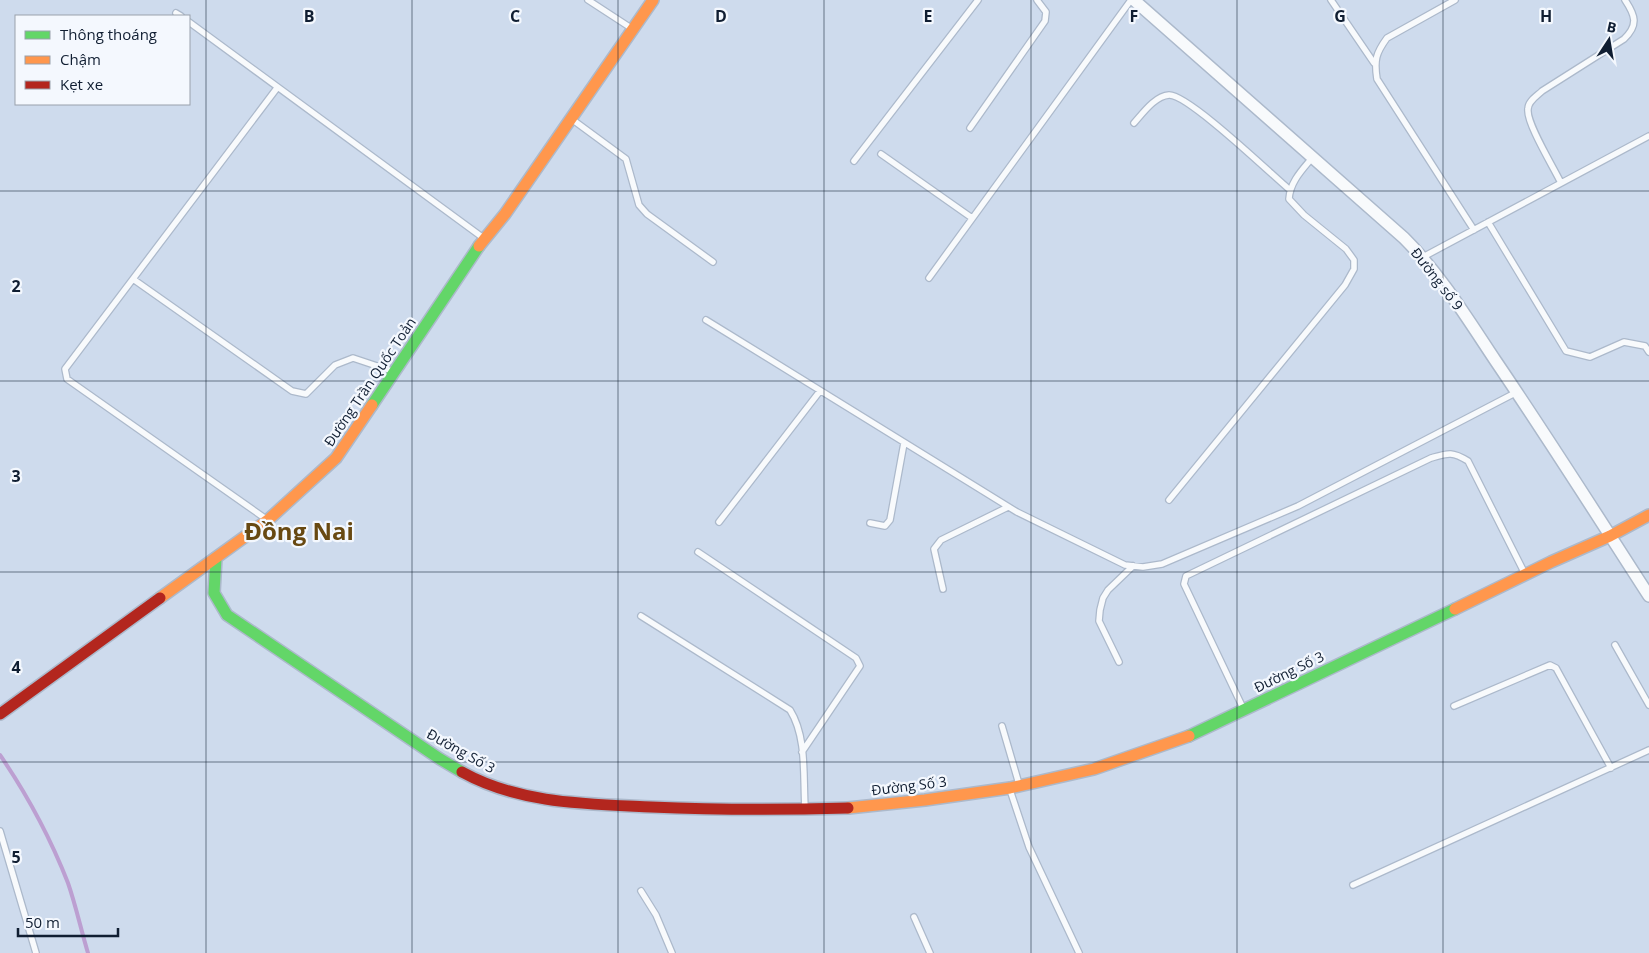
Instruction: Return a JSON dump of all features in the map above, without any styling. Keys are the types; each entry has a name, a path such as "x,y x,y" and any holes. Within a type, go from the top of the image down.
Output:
{"street":[{"name":"Đường Trần Quốc Toản","path":"0,714 268,520 336,458 484,239 505,214 653,0"},
{"name":"Đường số 9","path":"1132,0 1404,238 1423,257 1517,392 1649,596"},
{"name":"Đường Số 3","path":"216,558 214,593 227,615 440,760 482,782 522,795 571,803 722,810 805,809 865,807 1014,787 1094,769 1176,742 1525,574 1610,536 1649,515"}],"lane":[{"path":"588,0 632,29"},
{"path":"854,161 978,0"},
{"path":"970,128 1045,21 1046,12 1037,0"},
{"path":"928,278 1132,0"},
{"path":"1331,0 1374,63 1378,79 1474,230"},
{"path":"1374,63 1380,48 1387,38 1455,0"},
{"path":"1561,183 1529,120 1528,108 1531,101 1542,91 1630,34 1634,22 1634,13 1625,0"},
{"path":"190,23 484,239"},
{"path":"268,520 67,379 65,369 277,88"},
{"path":"1134,123 1158,98 1168,95 1178,96 1197,109 1290,190"},
{"path":"572,118 626,159 639,205 647,214 713,262"},
{"path":"1423,257 1649,136"},
{"path":"881,154 972,218"},
{"path":"1170,500 1345,285 1354,269 1354,260 1346,249 1304,215 1289,198 1293,183 1312,158"},
{"path":"1488,222 1566,351 1590,357 1624,342 1645,346 1649,352"},
{"path":"133,279 292,391 306,394 335,365 354,358 394,372"},
{"path":"706,320 1008,507 1125,564 1143,567 1162,564 1298,506 1517,392"},
{"path":"720,522 820,390"},
{"path":"870,523 886,526 890,520 904,443"},
{"path":"1244,710 1184,584 1186,576 1431,458 1450,452 1468,461 1525,574"},
{"path":"943,589 934,549 941,540 1008,507"},
{"path":"698,552 856,658 860,666 802,752"},
{"path":"1119,662 1099,622 1100,610 1103,598 1108,590 1133,566"},
{"path":"641,616 790,710 797,722 802,752 805,809"},
{"path":"1615,645 1649,705"},
{"path":"1454,706 1550,665 1556,668 1611,768"},
{"path":"1002,726 1014,787 1029,847 1079,953"},
{"path":"1353,885 1649,750"},
{"path":"0,831 36,953"},
{"path":"641,890 656,915 672,953"},
{"path":"914,917 930,953"}],"waterway":[{"path":"0,755 29,801 54,849 71,892 88,953"}],"traffic: fast":[{"path":"372,405 479,246"},
{"path":"216,558 214,593 227,615 462,772"},
{"path":"1189,736 1455,609"}],"traffic: slow":[{"path":"479,246 505,214 653,0"},
{"path":"160,598 268,520 336,458 372,405"},
{"path":"1455,609 1551,562 1610,536 1649,515"},
{"path":"848,808 1010,788 1094,769 1189,736"}],"traffic: jam":[{"path":"0,714 160,598"},
{"path":"462,772 484,783 507,791 578,803 725,809 848,808"}],"district":[{"name":"Đồng Nai","path":"299,532"}]}
